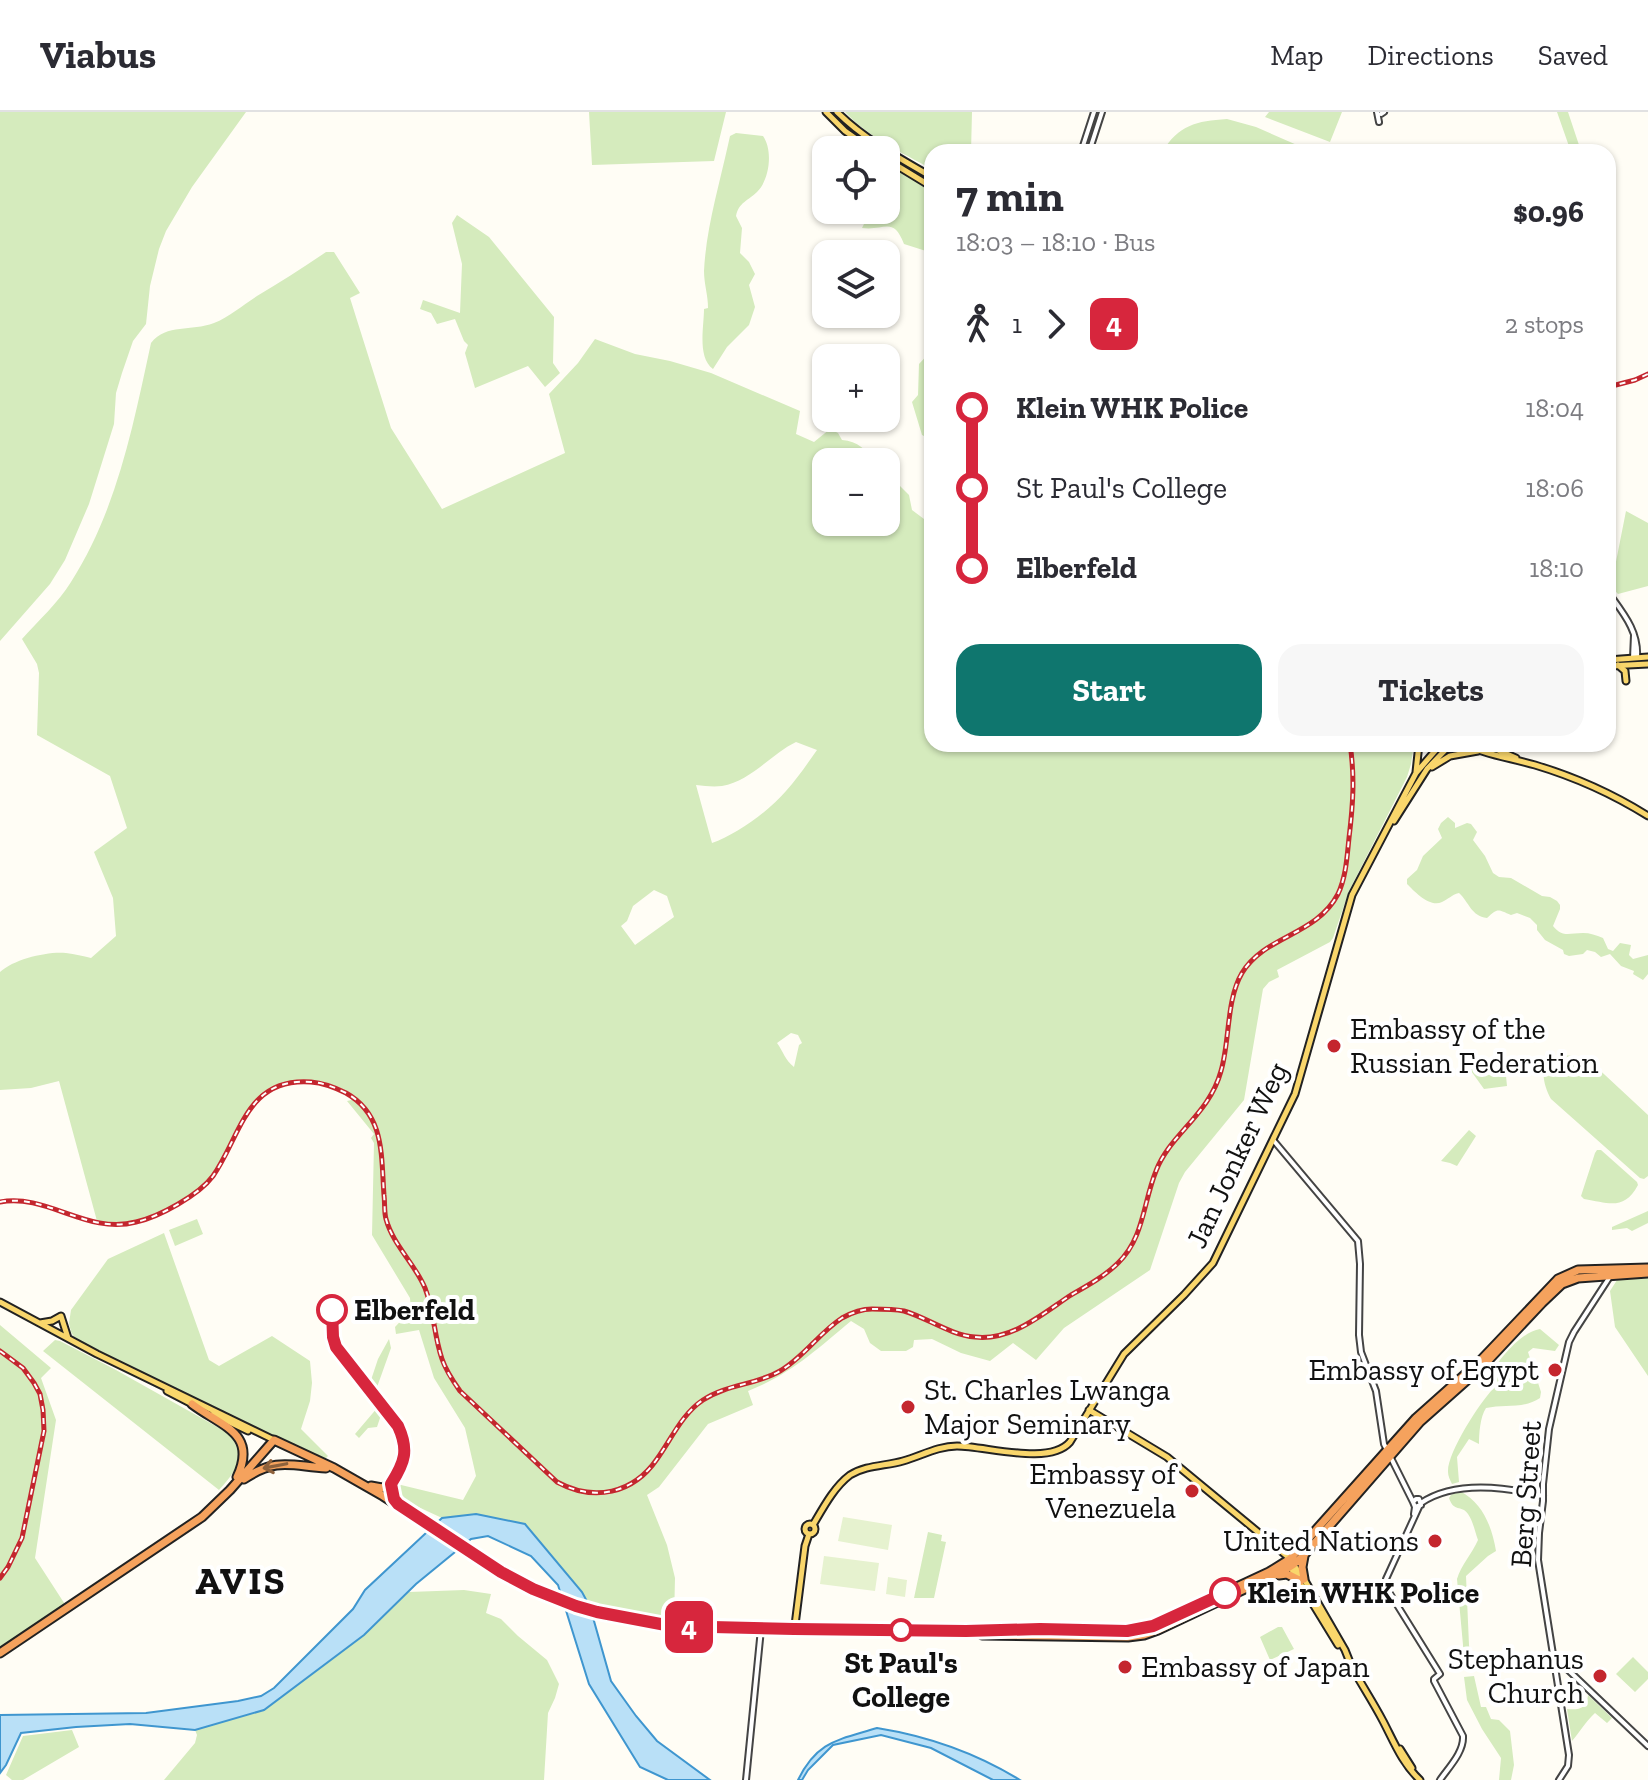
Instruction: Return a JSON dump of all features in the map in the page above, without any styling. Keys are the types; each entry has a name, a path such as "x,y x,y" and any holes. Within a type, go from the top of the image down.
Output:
{"highway":[{"path":"794,1631 1128,1637 1144,1635 1174,1623 1273,1576 1287,1574 1302,1580 1305,1554 1422,1412 1481,1360 1558,1279 1578,1270 1612,1273 1648,1271"},
{"path":"192,1404 237,1434 243,1446 245,1456 230,1490"},
{"path":"273,1441 363,1485 518,1582 635,1624 671,1630 1142,1630 1305,1554"},
{"path":"273,1441 338,1472"},
{"path":"0,1653 189,1527 230,1490 273,1441"},
{"path":"1273,1576 1388,1453"},
{"path":"230,1490 252,1473 273,1465 291,1463 326,1468"},
{"path":"363,1485 382,1488 391,1484 394,1499 406,1510"}],"main road":[{"path":"826,112 852,136"},
{"path":"837,112 851,126 924,172"},
{"path":"900,168 924,182"},
{"path":"1618,665 1648,657"},
{"path":"1616,662 1634,660 1648,664"},
{"path":"1618,665 1625,671 1626,681"},
{"path":"1419,752 1419,775"},
{"name":"Jan Jonker Weg","path":"794,1631 809,1534 805,1531 806,1526 813,1525 848,1476 947,1446 1018,1452 1051,1451 1066,1447 1124,1354 1209,1269 1295,1094 1352,895 1388,828 1435,752"},
{"name":"Jan Jonker Weg","path":"1419,775 1442,752"},
{"path":"1419,775 1450,756 1473,752"},
{"path":"1483,752 1583,781 1648,816"},
{"path":"1502,752 1522,761"},
{"path":"0,1302 273,1441"},
{"path":"39,1323 61,1316 68,1339"},
{"path":"146,1378 192,1404 273,1441"},
{"path":"1089,1410 1167,1457 1289,1561 1393,1739 1423,1780"}],"street":[{"path":"1084,144 1094,112"},
{"path":"1092,144 1102,112"},
{"path":"1379,122 1381,113"},
{"path":"1616,604 1634,633 1634,660"},
{"path":"1274,1141 1358,1241 1360,1344 1364,1362 1376,1391 1382,1436 1388,1453 1408,1491 1418,1503"},
{"name":"Berg Street","path":"1559,1780 1568,1766 1569,1755 1538,1560 1543,1484 1549,1429 1569,1342 1612,1273"},
{"path":"1418,1503 1459,1488 1485,1488 1543,1496"},
{"path":"1418,1503 1387,1573 1387,1585 1440,1675 1434,1679 1464,1740 1440,1780"},
{"path":"746,1780 760,1631"},
{"path":"1555,1660 1648,1746"}],"green space":[{"path":"0,112 246,112 192,187 166,231 150,286 146,324 133,341 122,373 116,393 114,424 89,504 65,560 50,584 0,641"},
{"path":"589,112 726,112 714,161 592,165"},
{"path":"845,112 972,112 971,144 924,144 924,165 900,153 900,136 874,136"},
{"path":"1269,112 1342,112 1330,142 1265,117"},
{"path":"1557,112 1568,112 1579,144 1568,144"},
{"path":"1227,119 1256,127 1295,144 1167,144 1182,130 1206,121"},
{"path":"736,133 763,136 769,164 765,180 736,216 742,228 740,253 755,274 749,285 755,307 749,325 727,347 713,369 705,357 702,341 704,309 708,308 705,255 730,136"},
{"path":"900,171 924,187 924,250 904,244 892,227 862,228 864,224 900,224"},
{"path":"457,215 489,237 554,317 553,363 560,373 545,387 528,366 475,388 465,353 468,345 455,319 437,324 431,313 420,309 423,300 460,313 462,264 452,223"},
{"path":"326,252 334,252 360,293 350,298 391,428 442,509 565,453 549,394 595,339 635,354 711,373 800,411 796,434 814,442 826,432 838,433 842,440 862,448 812,448 812,536 900,536 900,486 909,495 912,510 924,519 924,752 1413,752 1407,777 1349,891 1333,938 1277,970 1279,977 1263,989 1244,1100 1185,1172 1150,1270 1064,1328 1036,1360 1013,1343 990,1361 961,1353 932,1339 914,1340 913,1347 906,1351 881,1351 870,1343 864,1329 851,1321 790,1369 748,1391 753,1405 708,1424 659,1487 647,1495 667,1545 675,1578 674,1621 590,1607 582,1592 476,1514 442,1518 399,1498 397,1484 463,1500 476,1476 465,1428 434,1378 419,1330 396,1334 395,1327 411,1310 410,1298 372,1235 374,1143 371,1138 374,1134 347,1101 356,1099 317,1082 292,1083 269,1092 250,1108 217,1171 201,1189 145,1219 114,1224 97,1221 59,1081 31,1088 0,1090 0,972 14,963 41,955 66,953 91,958 116,936 113,898 94,852 127,828 110,776 37,735 39,673 22,639 66,590 100,526 122,467 151,343 164,333 205,326 220,320","holes":["796,742 817,750 790,786 752,822 712,843 696,785 719,786 742,779","654,890 667,896 674,917 635,945 621,926 627,921 633,906","791,1033 798,1035 802,1043 794,1067 777,1043"]},
{"path":"924,359 924,436 912,402 918,395 919,364"},
{"path":"1626,511 1648,523 1648,586 1618,594 1616,562"},
{"path":"1448,817 1455,823 1455,828 1471,824 1477,832 1473,840 1493,873 1511,878 1557,901 1560,909 1553,926 1557,930 1566,934 1598,936 1613,951 1620,943 1631,945 1629,955 1633,959 1648,955 1648,974 1643,980 1633,974 1634,971 1621,966 1610,954 1601,957 1587,950 1583,954 1564,954 1563,950 1545,940 1530,918 1498,910 1487,918 1482,917 1459,893 1437,903 1418,895 1407,884 1407,879 1417,870 1423,856 1442,838 1438,829"},
{"path":"1555,1055 1577,1056 1591,1062 1648,1115 1648,1176 1644,1179 1551,1099 1544,1081 1544,1069"},
{"path":"1466,1064 1505,1066 1507,1086 1484,1089"},
{"path":"1469,1130 1476,1136 1457,1166 1441,1161"},
{"path":"1597,1150 1601,1150 1637,1182 1627,1199 1615,1203 1581,1196"},
{"path":"1648,1211 1648,1223 1632,1231 1627,1228 1612,1230 1612,1227"},
{"path":"197,1219 203,1234 175,1246 169,1230"},
{"path":"164,1233 209,1360 219,1366 272,1336 310,1361 310,1401 301,1429 328,1456 324,1460 76,1340 69,1323 71,1310 108,1259"},
{"path":"1648,1277 1648,1376 1615,1327 1610,1291 1617,1280"},
{"path":"0,1325 51,1368 41,1378 56,1420 35,1558 68,1609 0,1652"},
{"path":"1540,1329 1559,1345 1555,1351 1533,1348 1528,1352 1541,1392 1540,1398 1521,1405 1486,1408 1481,1421 1479,1444 1469,1439 1457,1457 1459,1482 1452,1484 1448,1474 1449,1464 1465,1428 1493,1389 1487,1379 1517,1342"},
{"path":"389,1339 391,1348 376,1390 370,1383"},
{"path":"55,1340 116,1370 228,1433 239,1456 231,1476 219,1490 43,1351"},
{"path":"378,1407 382,1412 377,1427 368,1428 359,1438 355,1434"},
{"path":"1460,1491 1475,1502 1485,1516 1496,1551 1466,1576 1472,1666 1465,1667 1457,1579 1478,1540 1468,1514 1455,1507 1449,1498"},
{"path":"843,1517 892,1525 888,1550 838,1541"},
{"path":"928,1532 942,1535 941,1541 946,1542 934,1598 914,1598"},
{"path":"824,1556 879,1563 875,1591 820,1584"},
{"path":"888,1577 907,1580 905,1597 886,1594"},
{"path":"464,1590 491,1594 486,1613 501,1619 547,1660 559,1684 548,1713 544,1780 164,1780 195,1743 195,1730 264,1710 364,1635 409,1592"},
{"path":"1282,1627 1294,1649 1270,1660 1260,1637"},
{"path":"1633,1657 1648,1672 1648,1679 1635,1692 1616,1674"},
{"path":"1474,1676 1481,1707 1486,1707 1491,1719 1499,1720 1510,1731 1514,1765 1511,1780 1499,1780 1501,1758 1467,1700 1464,1677"},
{"path":"1588,1695 1612,1718 1607,1723 1595,1713 1572,1741 1567,1709 1582,1708"},
{"path":"72,1730 79,1747 23,1780 12,1780 6,1775 23,1736"}],"water":[{"path":"476,1514 525,1524 582,1592 590,1607 611,1681 636,1716 657,1741 710,1780 668,1780 640,1767 589,1684 558,1585 531,1556 488,1536 471,1539 416,1584 364,1635 264,1710 195,1730 130,1724 21,1733 0,1773 0,1715 146,1713 261,1696 274,1688 353,1609 365,1590 442,1518"},
{"path":"877,1728 951,1747 1020,1780 993,1780 931,1748 881,1735 833,1745 802,1780 798,1780 813,1757 830,1744"}],"railway":[{"path":"1616,385 1648,374"},
{"path":"0,1202 34,1203 101,1223 118,1225 136,1222 178,1204 207,1183 248,1112 272,1089 289,1083 311,1082 342,1091 359,1102 374,1124 381,1151 386,1219 425,1288 442,1359 460,1391 557,1482 585,1492 599,1493 625,1487 647,1471 683,1419 703,1400 780,1371 849,1314 868,1309 900,1310 966,1336 1002,1335 1038,1318 1118,1263 1133,1243 1162,1158 1208,1100 1215,1086 1224,1059 1233,995 1242,973 1264,951 1317,919 1338,894 1346,867 1352,814 1351,752"},
{"path":"0,1351 23,1368 34,1383 40,1394 44,1431 22,1538 0,1578"}],"bus line":[{"name":"4","path":"332,1310 336,1347 401,1432 405,1453 391,1484 398,1504 518,1582 576,1606 614,1617 671,1626 1107,1632 1142,1630 1225,1593"}],"place":[{"name":"Embassy of the Russian Federation","path":"1334,1046"},
{"name":"Elberfeld","path":"332,1310"},
{"name":"Embassy of Egypt","path":"1555,1370"},
{"name":"St. Charles Lwanga Major Seminary","path":"908,1407"},
{"name":"Embassy of Venezuela","path":"1192,1491"},
{"name":"United Nations","path":"1435,1541"},
{"name":"Klein WHK Police","path":"1225,1593"},
{"name":"St Paul's College","path":"901,1630"},
{"name":"Embassy of Japan","path":"1125,1667"},
{"name":"Stephanus Church","path":"1600,1676"}],"district":[{"name":"AVIS","path":"241,1581"}]}
